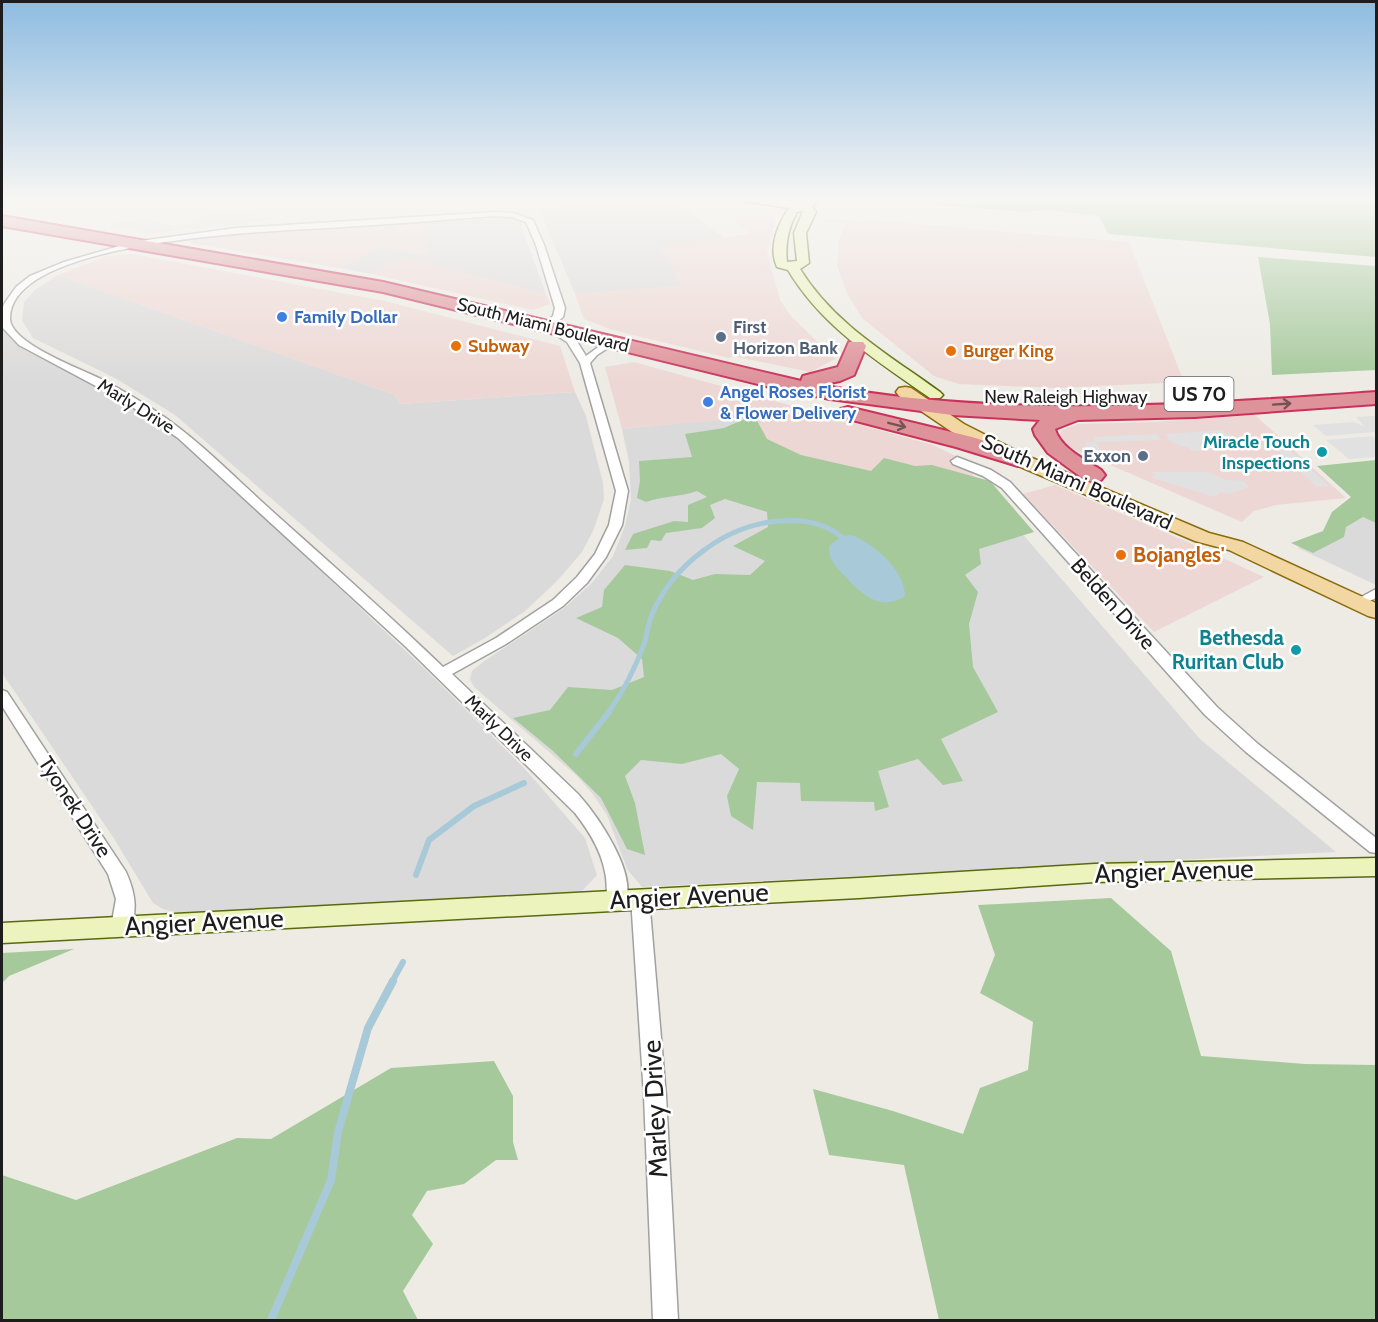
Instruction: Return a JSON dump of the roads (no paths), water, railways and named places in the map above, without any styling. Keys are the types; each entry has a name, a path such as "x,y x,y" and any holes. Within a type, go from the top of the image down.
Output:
{"highway":[{"name":"South Miami Boulevard","path":"226,260 383,287 821,392 929,401"},
{"path":"810,380 833,377 847,371 855,343"},
{"name":"South Miami Boulevard","path":"660,354 810,380 905,392 956,410"},
{"path":"660,354 773,394 954,439 1018,459"},
{"name":"New Raleigh Highway","path":"956,410 1074,415 1377,383"},
{"name":"New Raleigh Highway","path":"929,401 1057,399 1216,401 1377,398"},
{"path":"1074,415 1047,425 1044,429 1045,436 1055,447 1093,475"}],"main road":[{"path":"781,260 781,264 794,267 803,263 803,260"},
{"path":"794,267 812,298 905,392"},
{"path":"855,343 929,401"},
{"name":"South Miami Boulevard","path":"929,401 958,428 1018,459 1202,537 1236,546 1371,602"},
{"name":"South Miami Boulevard","path":"956,410 1015,442 1222,534 1236,546"},
{"name":"Angier Avenue","path":"2,933 1155,870 1377,867"}],"street":[{"name":"Marly Drive","path":"80,260 35,277 16,291 3,315 7,328 25,344 104,384 145,408 176,430 443,673 586,813 598,831 613,864 618,887 629,899"},
{"name":"Marly Drive","path":"543,260 560,308 558,317 547,326"},
{"path":"443,673 516,633 554,608 582,579 609,540 621,508 622,491 585,363 571,340 547,326"},
{"path":"585,363 593,353 612,342"},
{"name":"Belden Drive","path":"957,461 987,473 1006,485 1211,711 1252,748 1377,847"},
{"name":"Tyonek Drive","path":"2,695 117,872 126,892 126,908 121,927"},
{"name":"Marley Drive","path":"629,899 655,1096 666,1320"}],"water":[{"path":"852,535 870,545 887,559 900,577 905,596 896,601 880,602 865,595 836,567 830,555 829,546 842,536"}],"waterway":[{"path":"608,713 624,689 637,662 651,617 660,598 672,581 703,551 741,530 782,521 817,524 832,530 846,541"},
{"path":"576,754 609,712"},
{"path":"416,875 429,840 474,806 524,783"},
{"path":"392,982 403,962"},
{"path":"271,1320 331,1180 338,1132 368,1028 393,981"}],"place":[{"name":"Family Dollar","path":"282,317"},
{"name":"First Horizon Bank","path":"721,337"},
{"name":"Subway","path":"456,346"},
{"name":"Burger King","path":"951,351"},
{"name":"Angel Roses Florist & Flower Delivery","path":"708,402"},
{"name":"Miracle Touch Inspections","path":"1322,452"},
{"name":"Exxon","path":"1143,456"},
{"name":"Bojangles'","path":"1121,555"},
{"name":"Bethesda Ruritan Club","path":"1296,650"}]}
